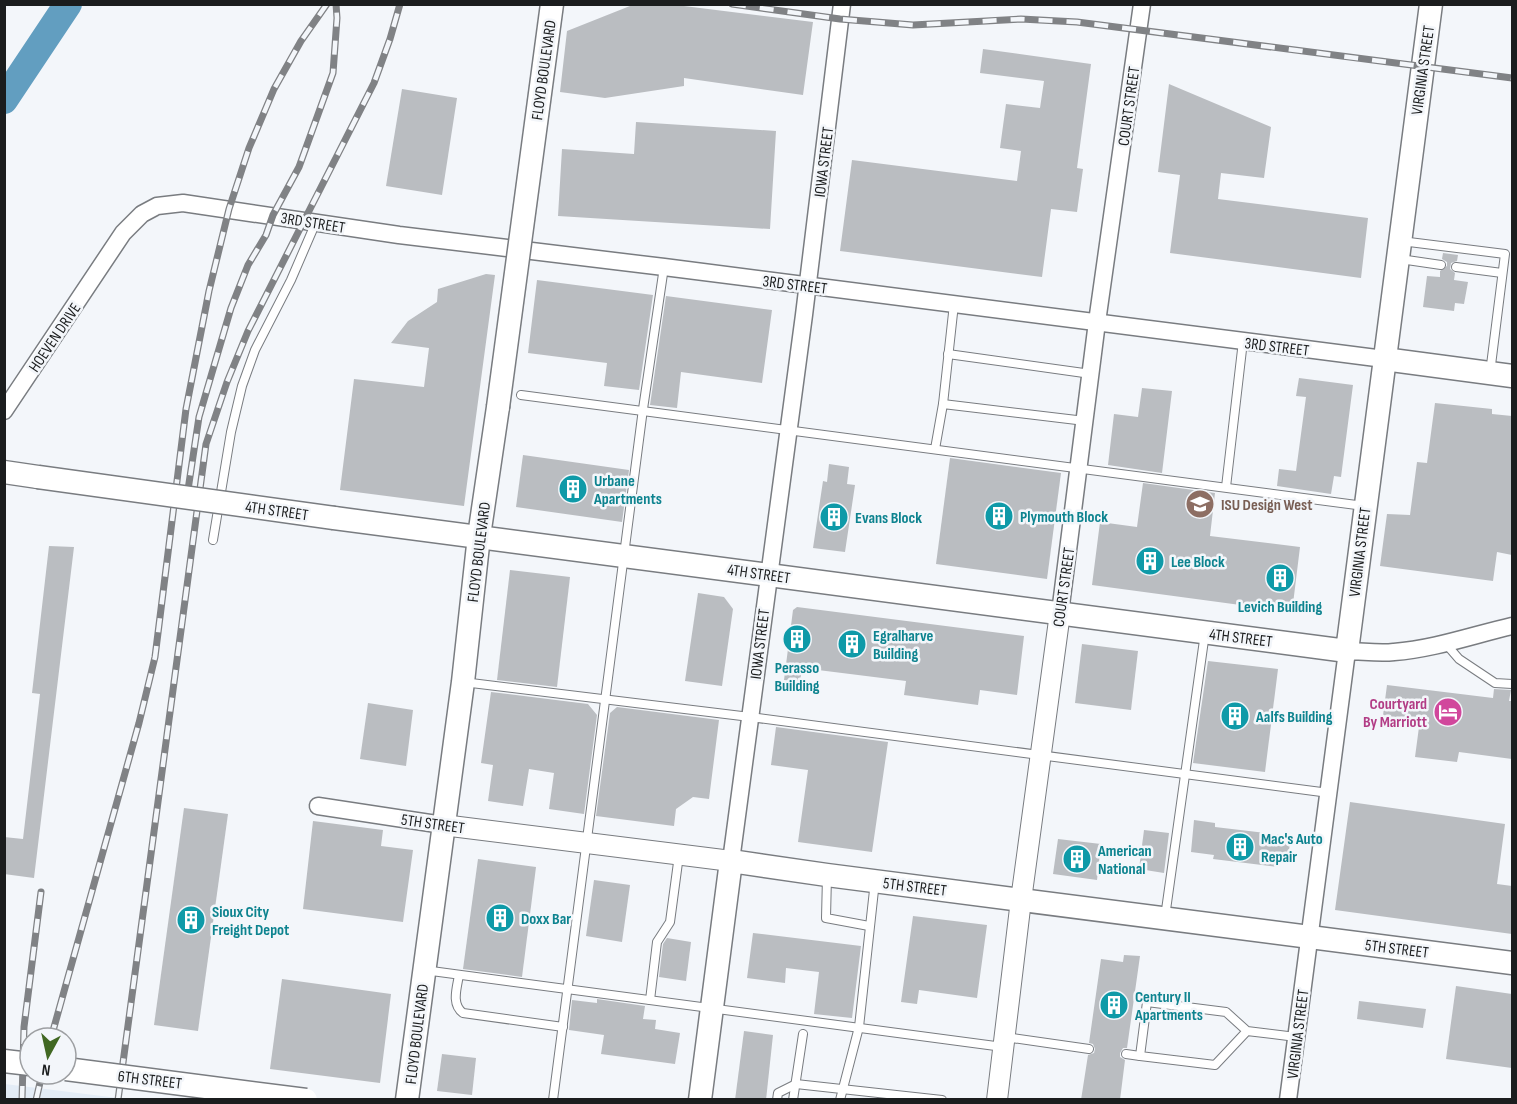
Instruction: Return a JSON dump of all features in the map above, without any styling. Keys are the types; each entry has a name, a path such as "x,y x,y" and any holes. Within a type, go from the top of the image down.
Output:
{"main road":[{"name":"FLOYD BOULEVARD","path":"407,1100 552,4"},
{"name":"VIRGINIA STREET","path":"1347,651 1364,506 1431,4"},
{"name":"3RD STREET","path":"1384,359 1512,376"},
{"name":"4TH STREET","path":"4,472 439,532 1347,651"},
{"name":"5TH STREET","path":"731,861 1512,963"},
{"name":"IOWA STREET","path":"700,1100 731,861"},
{"name":"6TH STREET","path":"78,1071 306,1100"}],"street":[{"name":"IOWA STREET","path":"731,861 842,4"},
{"name":"COURT STREET","path":"997,1100 1097,322 1143,4"},
{"name":"3RD STREET","path":"103,263 123,233 142,214 169,203 218,208 399,235 1384,359"},
{"name":"HOEVEN DRIVE","path":"4,411 103,263"},
{"name":"4TH STREET","path":"1347,651 1392,652 1446,645 1476,634 1512,626"},
{"name":"VIRGINIA STREET","path":"1288,1100 1347,651"},
{"name":"5TH STREET","path":"318,806 443,825 731,861"}],"lane":[{"path":"213,540 231,432 242,386 255,350 291,280 316,222"},
{"path":"1398,249 1505,254 1490,374"},
{"path":"1398,249 1441,265"},
{"path":"553,1100 643,410 664,267"},
{"path":"1456,267 1502,273"},
{"path":"935,449 943,404 954,304"},
{"path":"1226,487 1243,341"},
{"path":"948,354 1091,374"},
{"path":"521,395 1364,506"},
{"path":"943,404 1085,421"},
{"path":"1165,918 1205,632"},
{"path":"1446,645 1459,659 1495,683 1512,684"},
{"path":"463,682 1329,793"},
{"path":"650,1000 657,942 670,922 679,855"},
{"path":"827,875 826,918 869,926"},
{"path":"840,1100 859,1028 876,881"},
{"path":"424,970 859,1028 1089,1049"},
{"path":"459,975 456,1000 457,1009 463,1013 563,1028"},
{"path":"1140,1056 1147,1002 1226,1012 1247,1031 1296,1037"},
{"path":"1126,1054 1215,1065 1247,1031"},
{"path":"793,1100 803,1034"},
{"path":"777,1100 778,1093 796,1083 942,1100"}],"shaded area":[{"path":"5,1084 126,1099 5,1099"}],"building":[{"path":"635,4 668,4 813,22 803,95 684,78 684,86 605,98 560,92 567,31"},
{"path":"983,49 1091,64 1077,168 1083,169 1077,212 1051,209 1042,277 840,251 852,160 1017,181 1021,151 1000,148 1006,104 1040,108 1044,81 980,73"},
{"path":"1169,84 1271,127 1264,178 1221,173 1218,199 1368,218 1361,278 1170,253 1180,175 1158,172"},
{"path":"402,89 457,98 442,195 386,186"},
{"path":"636,122 776,131 770,229 558,216 562,149 634,154"},
{"path":"1443,253 1458,255 1457,261 1451,263 1450,269 1455,273 1454,280 1468,282 1464,304 1455,303 1454,311 1423,307 1427,276 1440,277 1440,271 1447,266 1447,262 1442,259"},
{"path":"486,274 495,275 464,506 340,490 354,379 424,387 429,348 391,343 408,321 437,302 438,289"},
{"path":"537,280 653,295 639,390 604,386 607,363 528,353"},
{"path":"666,296 772,310 762,383 681,372 677,408 650,405"},
{"path":"1299,378 1353,385 1341,477 1334,476 1331,494 1277,486 1279,469 1296,471 1306,397 1296,396"},
{"path":"1142,388 1172,391 1162,473 1108,465 1114,414 1138,417"},
{"path":"1435,403 1492,409 1492,414 1512,416 1512,555 1497,552 1493,581 1380,566 1387,514 1410,515 1417,462 1427,463"},
{"name":"Urbane Apartments","path":"523,455 629,470 622,522 516,507"},
{"name":"Plymouth Block","path":"950,458 1061,473 1047,579 936,564"},
{"name":"Evans Block","path":"829,464 849,467 847,484 855,485 845,552 813,548 823,481 827,482"},
{"path":"1143,483 1215,493 1210,536 1300,547 1292,612 1092,585 1100,522 1137,527"},
{"path":"49,546 74,547 34,878 4,874 4,837 23,839 40,694 32,693"},
{"path":"510,570 570,577 557,687 497,680"},
{"path":"698,593 724,597 733,609 722,686 685,681"},
{"path":"797,607 1024,636 1017,695 980,690 978,705 904,695 906,681 802,668 800,682 784,680 793,610"},
{"path":"1082,644 1138,651 1131,710 1075,703"},
{"name":"Aalfs Building","path":"1208,661 1278,669 1265,772 1193,763"},
{"name":"Courtyard By Marriott","path":"1387,685 1493,698 1494,689 1511,690 1509,701 1512,701 1512,759 1459,752 1457,762 1415,757 1419,727 1382,723"},
{"path":"491,692 588,704 597,715 584,814 549,809 554,773 529,769 523,806 488,801 493,765 481,763"},
{"path":"368,703 413,710 406,766 360,759"},
{"path":"617,707 719,720 709,799 693,797 676,809 674,826 596,816 610,713"},
{"path":"776,727 888,742 872,852 798,842 808,770 771,765"},
{"path":"1350,802 1505,824 1497,884 1512,886 1512,934 1335,910"},
{"name":"Sioux City Freight Depot","path":"184,808 228,814 198,1031 154,1025"},
{"name":"Mac's Auto Repair","path":"1194,820 1215,823 1215,827 1282,835 1281,841 1290,842 1288,861 1279,860 1278,867 1213,859 1214,855 1191,852"},
{"path":"313,821 383,830 381,846 413,850 403,922 303,909"},
{"path":"1144,830 1169,833 1164,873 1139,869"},
{"name":"American National","path":"1058,839 1101,844 1097,880 1053,874"},
{"name":"Doxx Bar","path":"478,859 536,867 522,977 463,969"},
{"path":"594,880 630,885 622,942 586,936"},
{"path":"913,916 987,925 977,998 919,990 917,1004 901,1002"},
{"path":"753,933 861,946 852,1018 814,1014 819,972 786,968 785,983 747,978"},
{"path":"667,938 691,942 686,981 659,977 663,944"},
{"name":"Century II Apartments","path":"1124,955 1140,956 1127,1048 1123,1048 1120,1053 1120,1057 1125,1060 1120,1100 1081,1100 1088,1055 1094,1053 1095,1049 1093,1044 1089,1043 1101,959 1123,962"},
{"path":"282,979 391,994 380,1083 270,1069"},
{"path":"1456,986 1512,994 1512,1068 1446,1059"},
{"path":"597,999 645,1006 643,1019 656,1020 655,1029 680,1033 675,1064 601,1054 604,1035 569,1030 572,1000 597,1003"},
{"path":"1359,1001 1426,1009 1423,1028 1357,1019"},
{"path":"744,1031 773,1035 766,1100 735,1100"},
{"path":"442,1054 476,1058 472,1095 437,1091"}],"waterway":[{"path":"4,100 68,4"}],"railway":[{"path":"54,1026 139,723 155,657 186,409 209,291 229,209 249,148 274,89 301,41 327,4"},
{"path":"186,503 199,417 231,308 248,265 266,235 273,215 299,167 333,73 336,4"},
{"path":"118,1100 206,444 227,382 248,331 374,83 400,4"},
{"path":"732,4 840,19 913,25 1021,19 1077,22 1512,78"},
{"path":"22,1100 24,1027 41,892"},
{"path":"36,1100 39,1086"}],"place":[{"name":"Urbane Apartments","path":"573,489"},
{"name":"ISU Design West","path":"1200,504"},
{"name":"Plymouth Block","path":"999,516"},
{"name":"Evans Block","path":"834,517"},
{"name":"Lee Block","path":"1150,561"},
{"name":"Levich Building","path":"1280,578"},
{"name":"Perasso Building","path":"797,639"},
{"name":"Egralharve Building","path":"852,644"},
{"name":"Courtyard By Marriott","path":"1448,712"},
{"name":"Aalfs Building","path":"1235,716"},
{"name":"Mac's Auto Repair","path":"1240,847"},
{"name":"American National","path":"1077,859"},
{"name":"Doxx Bar","path":"500,918"},
{"name":"Sioux City Freight Depot","path":"191,920"},
{"name":"Century II Apartments","path":"1114,1005"}]}
